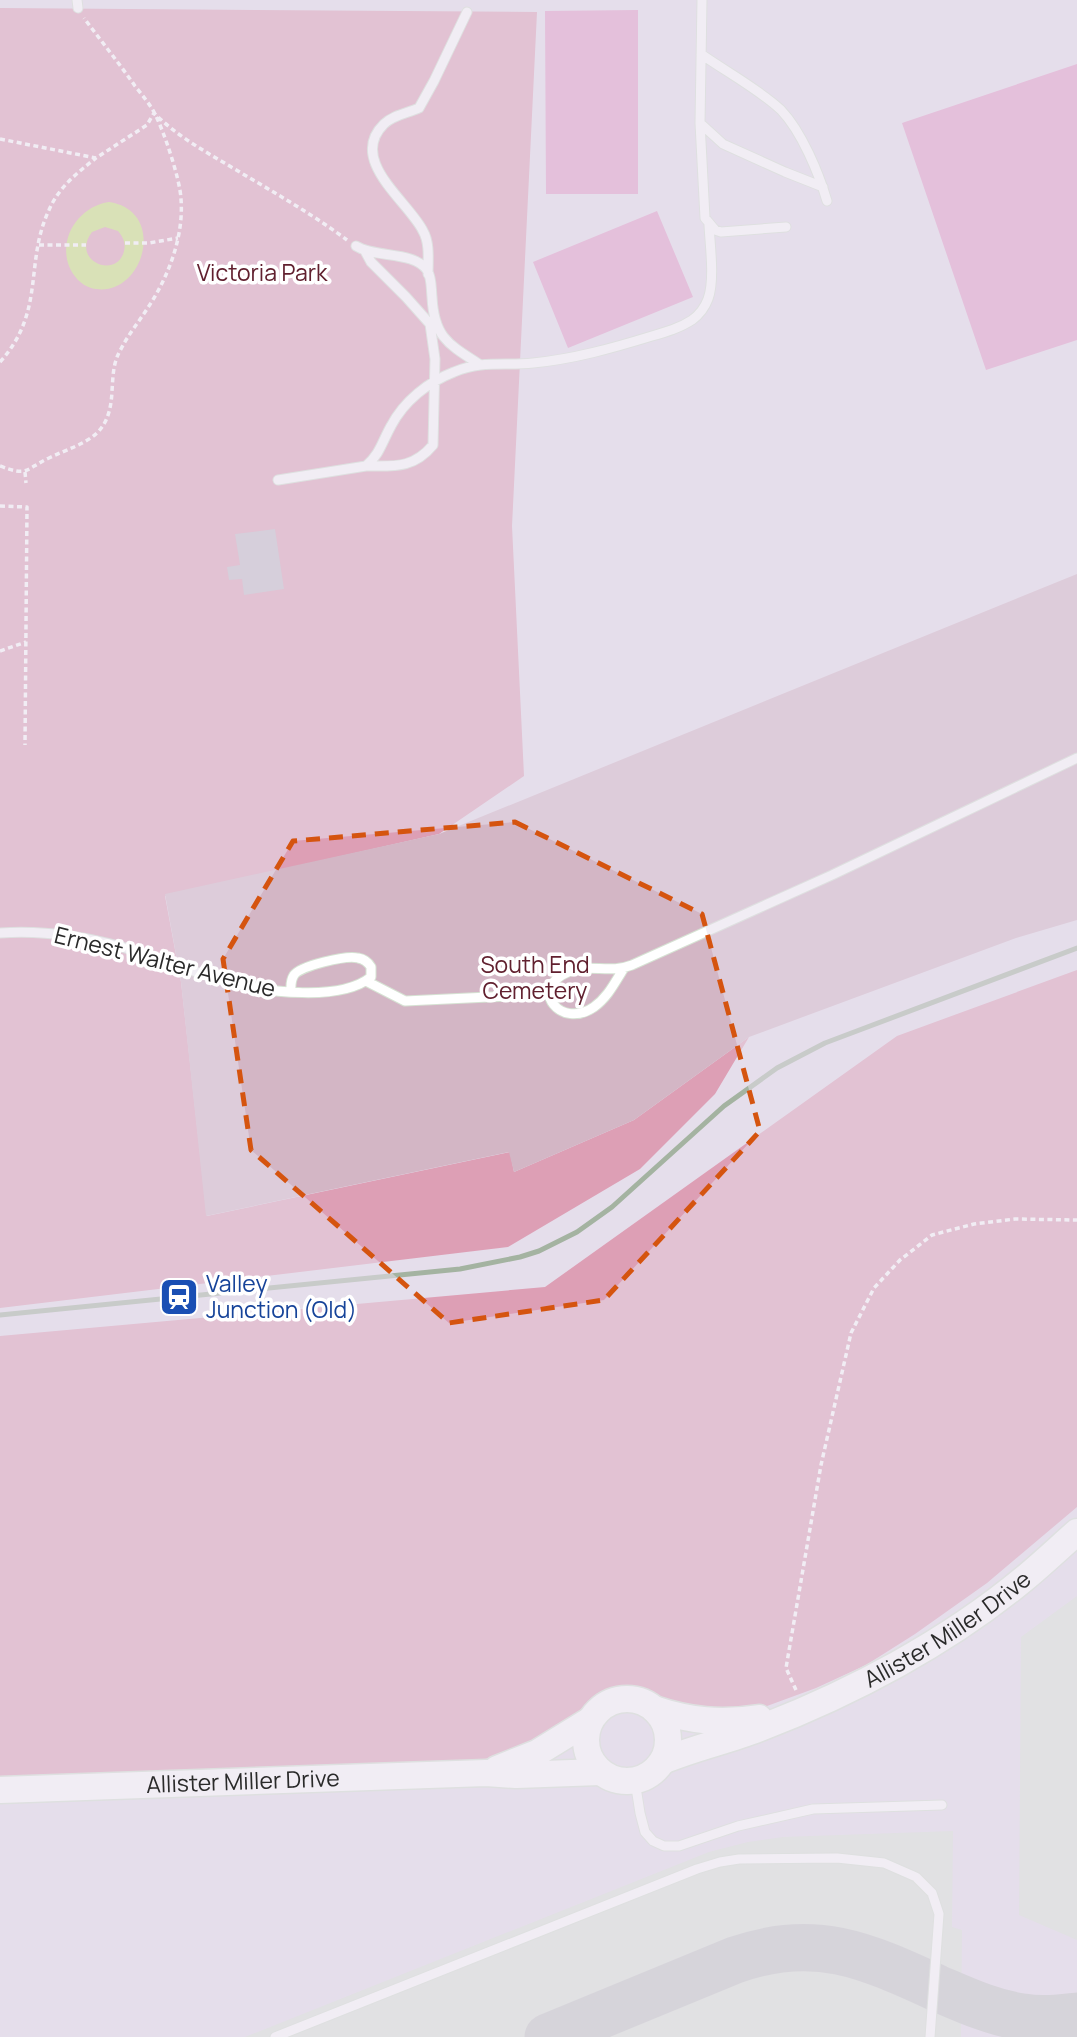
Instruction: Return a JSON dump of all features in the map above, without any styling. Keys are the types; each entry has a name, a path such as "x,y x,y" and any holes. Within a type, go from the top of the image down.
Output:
{"street":[{"name":"Allister Miller Drive","path":"663,1761 687,1750 759,1729 895,1666 1024,1578 1077,1532"},
{"path":"619,1699 643,1702 654,1709 663,1720 668,1733 668,1748 663,1761 646,1777 635,1781 617,1780 600,1772 587,1754 586,1731 590,1721 607,1703 619,1699"},
{"name":"Allister Miller Drive","path":"654,1709 680,1718 716,1722 754,1719 805,1709"},
{"name":"Allister Miller Drive","path":"486,1773 537,1753 590,1721"},
{"name":"Allister Miller Drive","path":"0,1790 486,1773 516,1775 600,1772"}],"lane":[{"path":"702,0 699,123 705,218 709,225 721,232 786,228"},
{"path":"428,274 423,230 378,171 374,146 384,124 392,118 419,108 467,12"},
{"path":"701,54 781,110 806,149 827,201"},
{"path":"699,123 723,144 823,187"},
{"path":"366,466 377,457 391,425 412,398 452,372 479,364 529,364 565,359 629,344 693,320 703,309 710,294 709,225"},
{"path":"360,248 410,259 427,270 431,282 433,313 444,340 479,364"},
{"path":"278,480 366,466 400,466 426,454 433,445 435,359 429,324 407,296 360,248"},
{"path":"624,968 611,991 586,1011 563,1013 555,1007 549,994 553,983 570,971 624,968 831,875 1077,758"},
{"name":"Ernest Walter Avenue","path":"0,933 47,933 94,941 122,947 229,982 291,992 342,990 368,980"},
{"path":"291,992 295,973 321,963 360,958 369,963 371,972 368,980 405,1001 549,994"},
{"path":"635,1781 645,1832 653,1842 664,1846 679,1846 738,1826 813,1809 942,1805"},
{"path":"275,2037 696,1869 739,1858 785,1857 837,1858 884,1863 916,1877 932,1893 939,1914 939,1926 930,2037"}],"path":[{"path":"77,4 154,113 168,127 360,248"},
{"path":"0,362 19,336 29,312 39,245 46,218 59,192 96,158 147,125 154,113"},
{"path":"0,466 25,472 46,459 80,446 105,423 111,407 113,374 119,351 155,297 167,273 178,238 182,209 180,186 154,113"},
{"path":"0,139 96,158"},
{"path":"125,243 149,243 178,238"},
{"path":"39,245 86,245"},
{"path":"25,472 26,483"},
{"path":"0,506 27,507 25,745"},
{"path":"0,651 26,642"},
{"path":"805,1709 786,1668 821,1465 851,1333 874,1288 901,1260 932,1235 974,1224 1001,1221 1077,1220"}],"highlighted area":[{"path":"515,822 702,914 760,1131 604,1300 449,1323 251,1150 223,959 293,841"}],"shaded area":[{"path":"638,10 638,194 546,194 545,11"},
{"path":"1077,64 1077,340 986,370 902,123"},
{"path":"109,202 128,209 139,221 144,237 142,254 135,269 124,282 109,289 87,287 75,277 66,255 69,234 74,225 81,216","holes":["105,227 118,231 125,245 120,260 113,264 97,263 87,251 87,242 92,232"]},
{"path":"657,211 693,297 568,348 533,262"},
{"path":"1077,1596 1077,1940 1019,1915 1021,1637"},
{"path":"953,1831 952,1927 962,1930 961,2037 245,2037 709,1852 783,1837"}],"green space":[{"name":"Victoria Park","path":"0,8 537,12 512,526 524,776 439,834 165,896 181,982 207,1216 510,1152 514,1172 634,1120 749,1037 715,1094 640,1169 508,1247 0,1308"},
{"name":"South End Cemetery","path":"1077,574 1077,920 1016,938 749,1037 634,1120 514,1172 509,1152 206,1216 181,982 165,894 439,834"},
{"path":"1077,970 1077,1507 987,1583 866,1665 816,1688 767,1706 735,1711 666,1704 639,1693 617,1691 597,1697 586,1711 517,1752 476,1761 0,1777 0,1336 545,1287 897,1036"}],"building":[{"path":"275,529 284,589 244,595 242,579 229,580 227,567 240,565 235,534"}],"taxiway":[{"path":"548,2037 735,1960 790,1948 815,1948 863,1957 969,2001 1012,2015 1043,2019 1077,2016"}],"railway":[{"path":"0,1315 460,1269 539,1251 577,1232 612,1207 724,1106 777,1068 825,1043 1077,948"}],"place":[{"name":"Valley Junction (Old)","path":"179,1297"}]}
